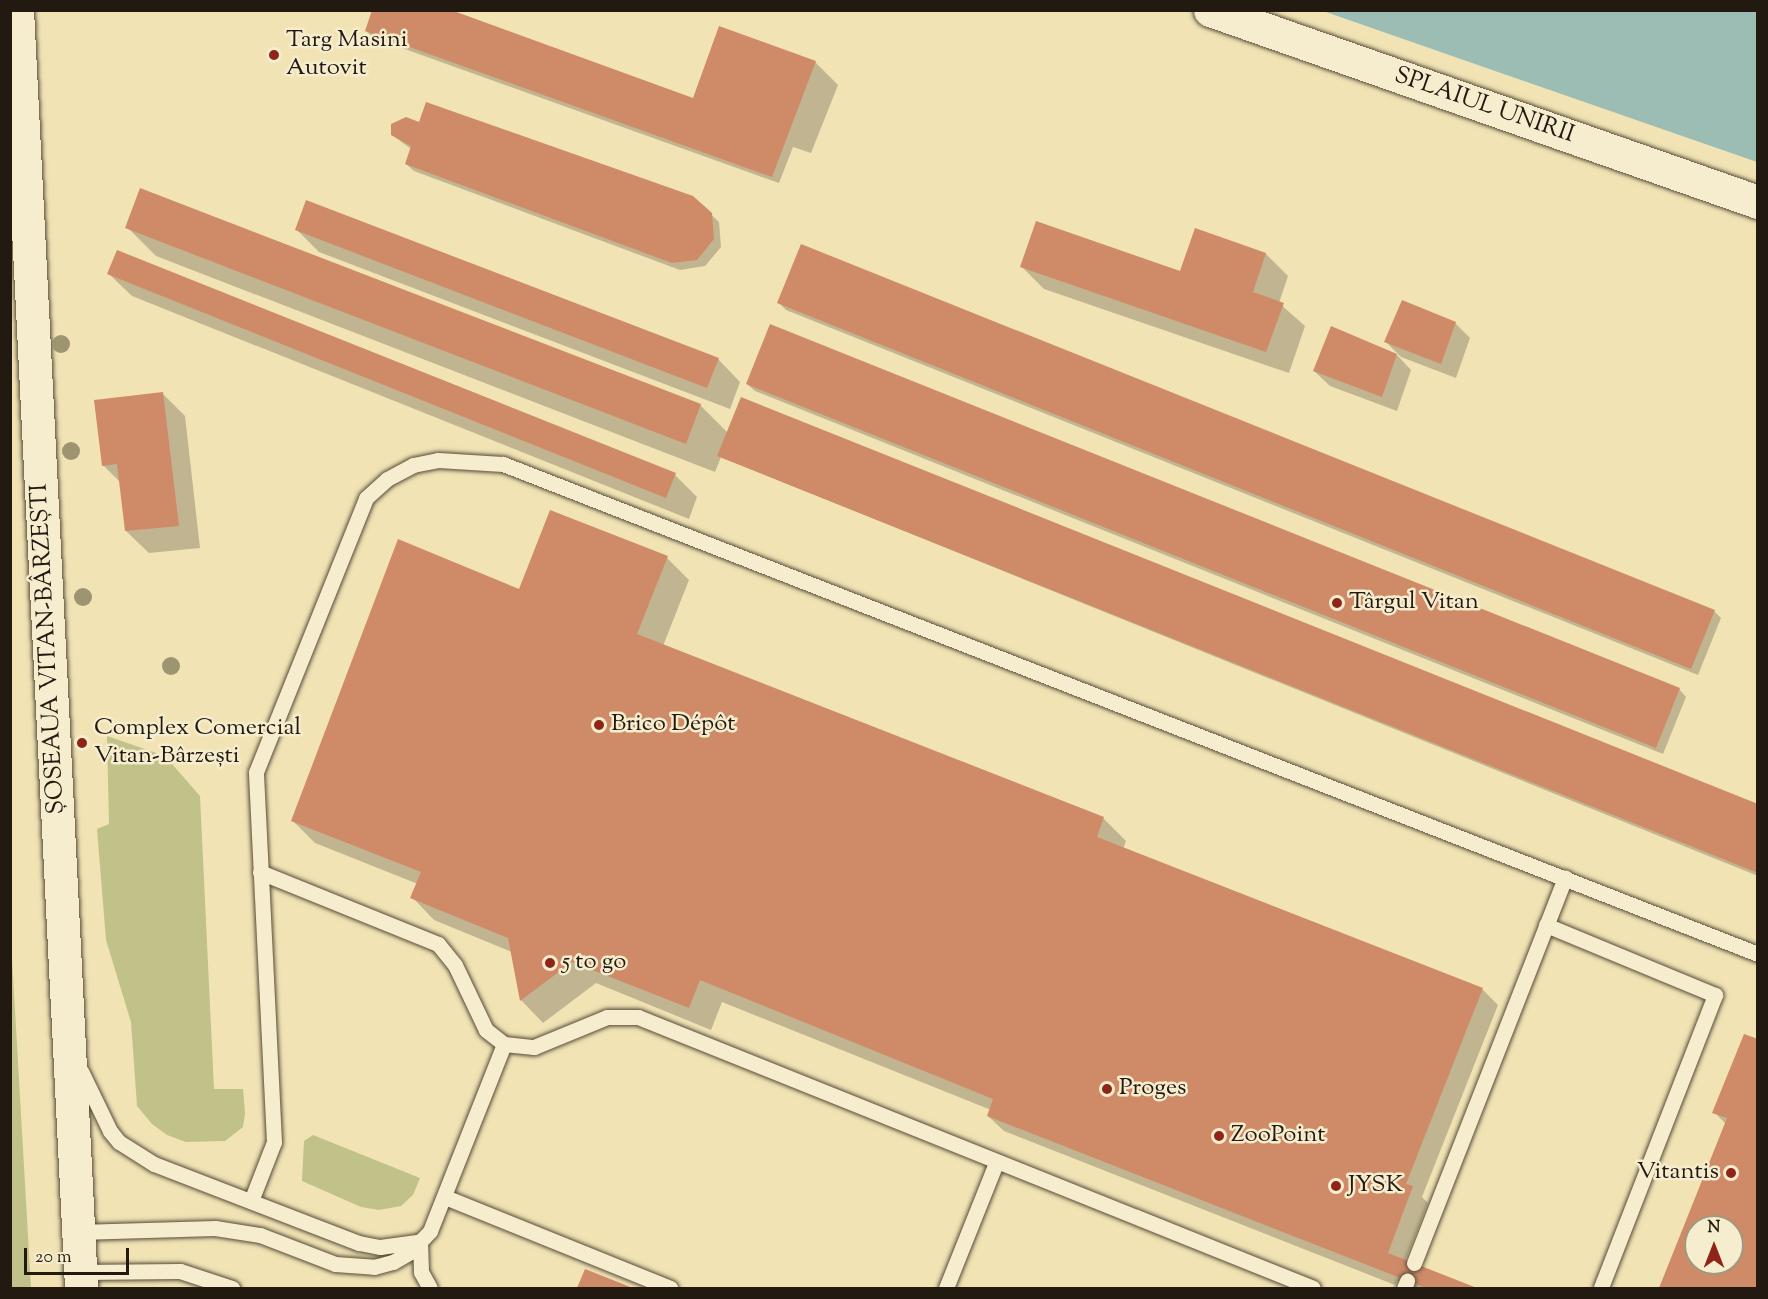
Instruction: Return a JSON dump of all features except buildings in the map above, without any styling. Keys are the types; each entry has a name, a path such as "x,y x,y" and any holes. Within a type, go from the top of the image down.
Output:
{"main road":[{"name":"ȘOSEAUA VITAN-BÂRZEȘTI","path":"17,10 80,1280"},
{"name":"SPLAIUL UNIRII","path":"1210,10 1758,202"}],"lane":[{"path":"252,1201 274,1142 256,772 366,498 387,478 413,465 438,460 502,464 1758,954"},
{"path":"260,872 438,944 455,965 486,1030 504,1044 534,1047 608,1017 638,1017 996,1163 1313,1288"},
{"path":"1414,1263 1565,877"},
{"path":"1546,925 1715,995 1601,1288"},
{"path":"66,981 78,1064 93,1102 110,1131 138,1156 159,1167 359,1243 380,1247 420,1242"},
{"path":"78,1232 215,1228 260,1235 335,1264 374,1267 393,1263 430,1231 504,1044"},
{"path":"946,1288 996,1163"},
{"path":"445,1197 670,1288"},
{"path":"420,1242 421,1272 430,1288"},
{"path":"80,1280 180,1271 232,1288"}],"green space":[{"path":"107,736 165,756 200,796 214,1089 243,1089 245,1113 243,1127 225,1141 186,1142 167,1135 152,1124 137,1106 131,1022 106,940 97,829 109,824"},
{"path":"11,941 31,1288 11,1288"},
{"path":"313,1135 420,1178 413,1195 401,1206 379,1210 361,1207 302,1181 304,1141"}],"water":[{"path":"1323,11 1757,11 1757,162"}],"place":[{"name":"Targ Masini Autovit","path":"274,55"},
{"name":"Târgul Vitan","path":"1337,603"},
{"name":"Brico Dépôt","path":"599,725"},
{"name":"Complex Comercial Vitan-Bârzești","path":"82,743"},
{"name":"5 to go","path":"550,963"},
{"name":"Proges","path":"1107,1089"},
{"name":"ZooPoint","path":"1219,1136"},
{"name":"Vitantis","path":"1731,1173"},
{"name":"JYSK","path":"1336,1186"}]}
